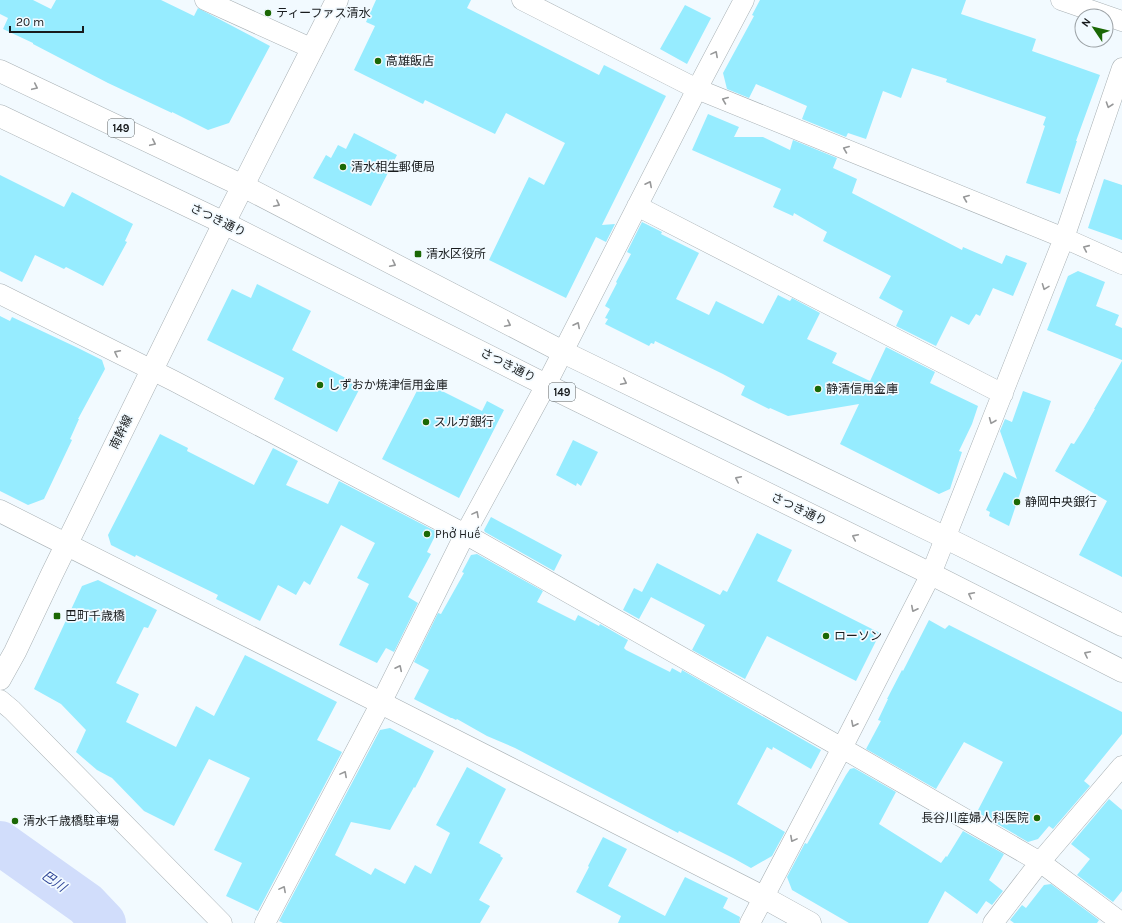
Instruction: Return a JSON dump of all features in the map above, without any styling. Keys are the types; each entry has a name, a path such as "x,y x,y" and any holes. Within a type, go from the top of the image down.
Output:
{"main road":[{"name":"南幹線","path":"0,679 15,652 66,544 224,223 337,0"},
{"name":"149","path":"0,71 243,186 563,352 1122,625"},
{"name":"さつき通り","path":"0,116 224,223 546,385 931,574 1122,671"},
{"path":"0,511 763,897 810,923"}],"street":[{"path":"205,0 313,49"},
{"path":"522,0 697,89 1064,238 1122,264"},
{"path":"265,923 381,703 465,534 546,385 744,0"},
{"path":"1061,0 1122,20"},
{"path":"750,923 931,574 1064,238 1122,68"},
{"path":"637,206 1003,394"},
{"path":"0,294 174,382 465,534 1040,862 1122,923"},
{"path":"0,700 222,923"},
{"path":"993,923 1040,862 1122,766"}],"building":[{"path":"0,0 33,0 51,9 56,0 161,0 194,16 198,8 270,46 229,123 208,130 108,83 33,43 3,29 8,18 0,14"},
{"path":"376,0 471,0 467,8 599,75 604,65 666,96 602,225 615,224 606,242 596,237 566,298 489,260 529,177 544,185 565,143 506,113 495,134 425,100 423,104 354,70 375,26 366,22"},
{"path":"760,0 966,0 961,14 1036,39 1032,51 1100,75 1076,141 1060,194 1026,183 1045,126 1043,125 1046,117 946,82 947,79 912,68 901,98 883,91 866,139 848,133 846,137 802,119 807,106 756,84 749,98 727,89 723,73 754,16 752,15"},
{"path":"685,5 711,18 687,64 660,49"},
{"path":"708,114 739,127 734,137 763,137 790,150 793,140 837,158 833,168 857,179 852,193 962,250 963,247 1002,264 1006,255 1027,263 1013,296 993,288 980,316 976,314 969,325 951,316 936,346 896,326 903,311 879,298 891,276 823,241 827,232 794,213 793,216 773,207 781,189 692,150"},
{"path":"354,133 397,155 371,206 313,178 326,155 331,158 338,145 346,149"},
{"path":"0,175 64,207 72,192 133,224 125,241 127,242 103,286 66,267 64,269 35,255 22,282 0,271"},
{"path":"1104,179 1122,185 1122,240 1088,228"},
{"path":"642,222 662,232 661,234 699,253 676,299 709,315 716,301 763,324 778,295 790,301 792,298 820,313 807,339 837,353 832,363 870,381 886,347 935,372 930,383 978,406 972,424 959,451 962,452 950,489 939,494 840,444 859,404 788,416 770,408 769,409 741,395 745,386 723,374 655,341 654,344 651,343 649,346 605,324 608,319 605,318 610,309 605,306 631,254 627,252"},
{"path":"1078,271 1105,282 1096,306 1119,315 1115,325 1122,328 1122,360 1047,330 1068,276"},
{"path":"257,284 311,311 292,350 361,386 337,432 274,399 284,378 207,340 232,289 251,298"},
{"path":"0,316 10,321 12,317 102,360 105,369 78,419 70,439 72,440 44,499 28,505 0,491"},
{"path":"1122,361 1122,577 1079,555 1107,501 1055,471 1071,443 1074,444 1084,428"},
{"path":"422,381 482,411 487,401 504,410 459,498 382,459"},
{"path":"1023,391 1051,401 1009,526 989,516 990,512 986,510 1004,472 1017,479 1000,431 1005,419 1012,422"},
{"path":"160,434 188,448 187,451 254,485 273,448 298,461 286,485 328,504 339,481 437,532 427,552 431,554 408,597 418,603 394,652 386,648 377,663 339,645 369,584 357,578 375,543 341,525 310,585 304,581 296,595 278,585 260,621 216,599 218,595 136,555 135,557 111,545 108,535"},
{"path":"573,440 598,452 581,486 577,483 576,486 556,475"},
{"path":"491,517 562,555 554,571 485,532 484,530"},
{"path":"757,533 792,550 777,581 880,633 856,681 767,636 745,679 692,650 705,625 651,597 639,619 623,610 634,588 642,592 657,563 720,595 723,590 727,592"},
{"path":"477,554 543,591 537,602 575,621 578,615 599,626 600,624 628,640 624,648 626,650 670,672 672,668 681,673 682,670 821,750 811,769 773,747 772,750 767,747 737,804 785,832 772,856 751,868 679,831 678,833 515,748 487,736 457,719 451,718 414,699 429,670 414,662 438,613 441,614 464,573 462,572 471,555"},
{"path":"98,580 157,610 148,628 144,627 116,683 139,694 126,722 176,747 196,706 214,716 245,655 337,702 317,740 342,752 258,911 226,896 242,863 214,850 250,778 209,759 174,826 144,811 112,778 97,770 76,752 86,730 61,704 34,689 82,586"},
{"path":"929,620 945,629 949,625 1122,712 1122,734 1084,781 1090,786 1053,829 1049,826 1038,839 1028,842 977,812 1003,762 964,742 936,789 866,749 881,721 878,720 887,699"},
{"path":"390,728 434,751 415,788 414,787 390,830 351,822 335,855 371,875 375,868 405,884 415,865 431,874 450,833 436,825 467,767 506,789 479,843 501,855 500,856 503,858 479,900 490,906 480,923 283,923 279,921 380,730"},
{"path":"854,768 896,792 879,824 941,863 946,856 947,857 963,831 1004,854 989,880 1003,891 992,905 986,901 977,914 945,891 928,923 849,923 792,890 787,877 805,843 807,844 846,775 850,769"},
{"path":"1109,799 1122,810 1122,891 1113,902 1077,875 1090,859 1071,844"},
{"path":"603,837 627,849 608,886 665,916 685,877 728,898 723,908 740,917 739,923 618,923 621,916 576,892"},
{"path":"1051,884 1099,920 1097,923 1014,923 1010,920 1022,905 1026,908 1044,885"}],"waterway":[{"name":"巴川","path":"0,843 86,904 104,923"}],"place":[{"name":"ティーファス清水","path":"268,13"},
{"name":"高雄飯店","path":"378,61"},
{"name":"清水相生郵便局","path":"343,167"},
{"name":"清水区役所","path":"418,254"},
{"name":"しずおか焼津信用金庫","path":"320,385"},
{"name":"静清信用金庫","path":"818,389"},
{"name":"スルガ銀行","path":"426,422"},
{"name":"静岡中央銀行","path":"1017,502"},
{"name":"Phở Huế","path":"427,534"},
{"name":"巴町千歳橋","path":"57,616"},
{"name":"ローソン","path":"826,636"},
{"name":"長谷川産婦人科医院","path":"1037,818"},
{"name":"清水千歳橋駐車場","path":"15,821"}]}
